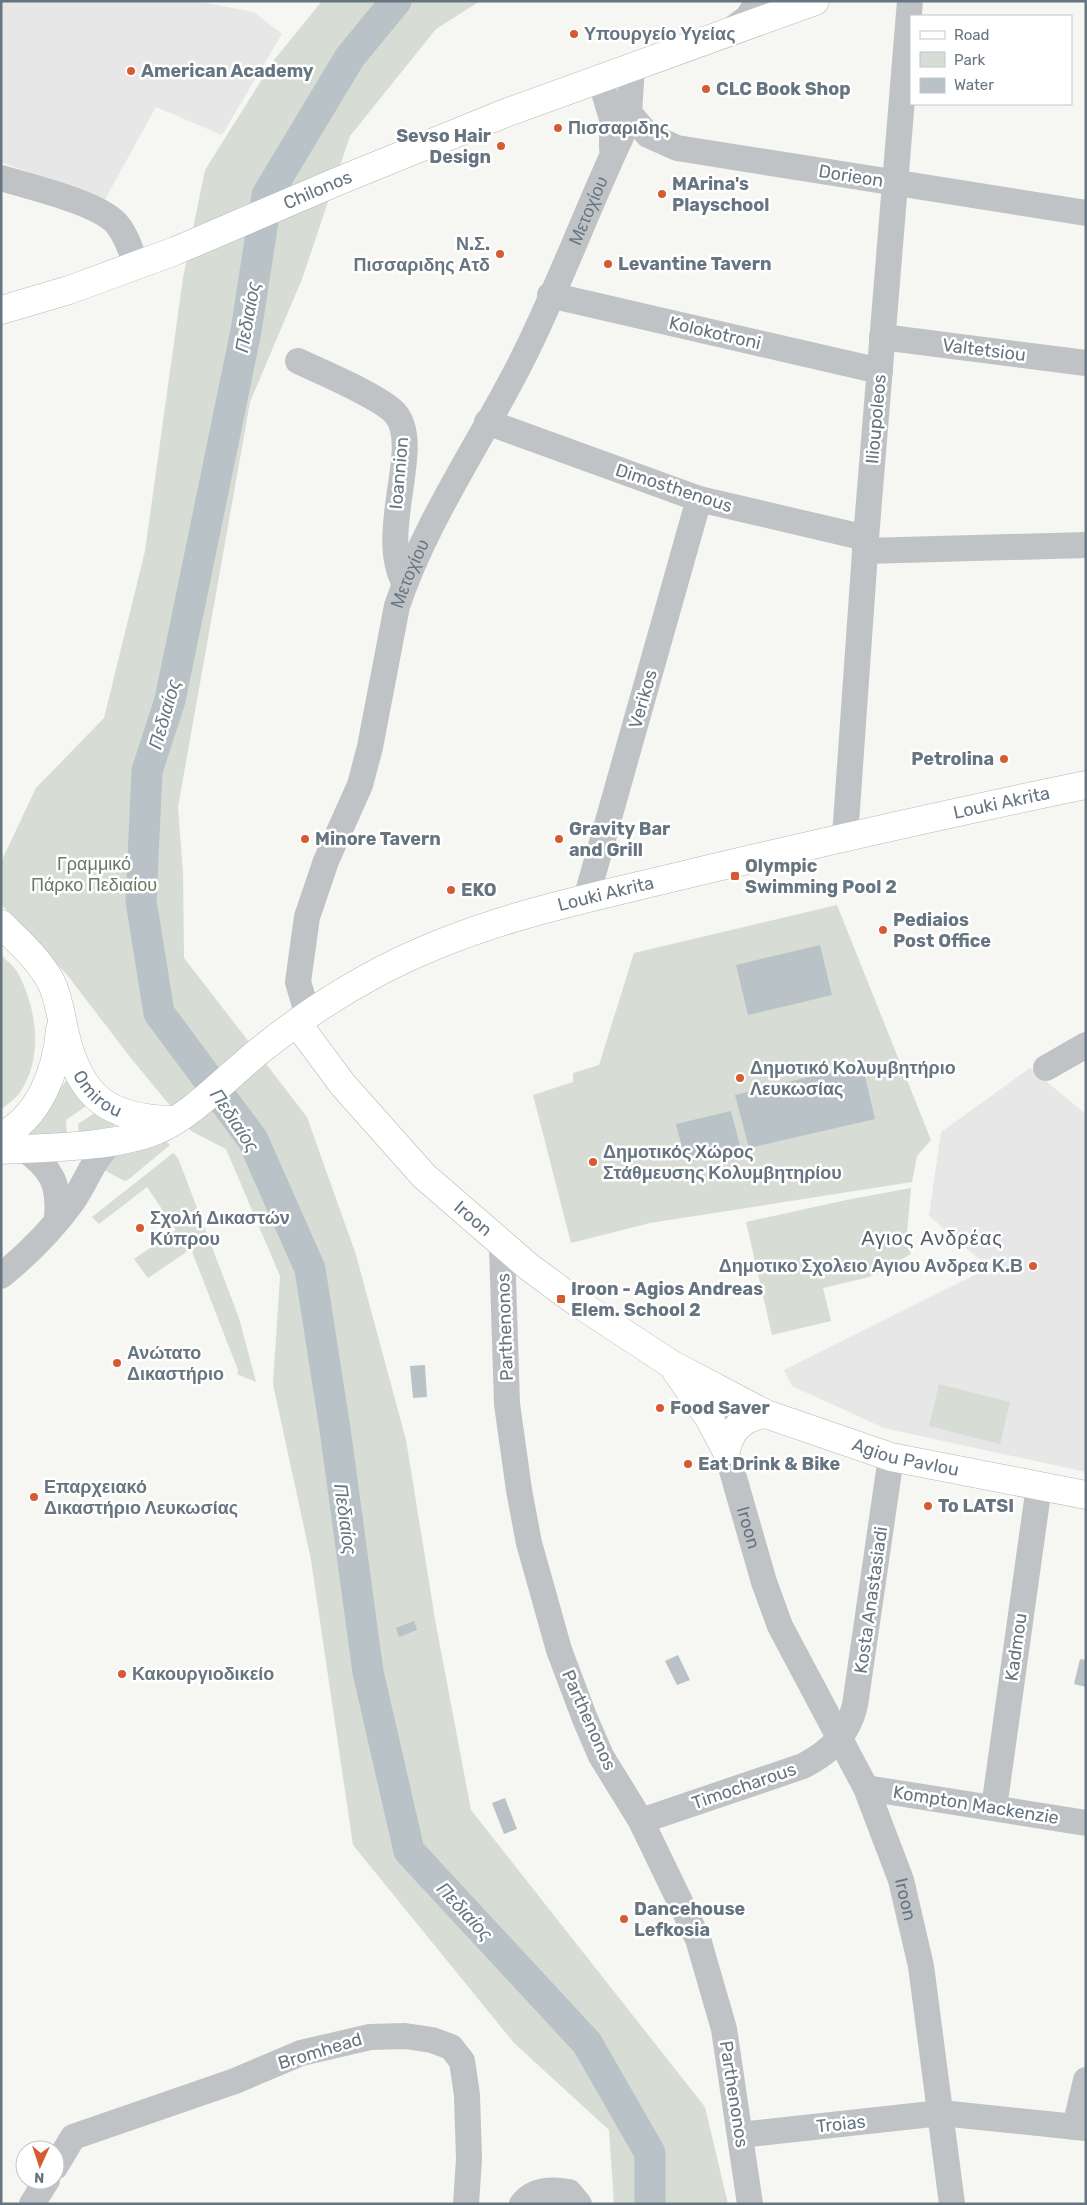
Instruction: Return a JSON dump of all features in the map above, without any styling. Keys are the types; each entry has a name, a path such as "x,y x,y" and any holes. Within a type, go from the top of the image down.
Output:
{"main road":[{"path":"632,67 727,34 809,2"},
{"name":"Chilonos","path":"1,310 69,290 175,251 336,182 632,67"},
{"name":"Louki Akrita","path":"9,1145 113,1140 155,1132 178,1119 264,1047 303,1019 371,976 438,944 501,922 586,899 845,837 1086,785"},
{"name":"Omirou","path":"1,924 27,949 46,975 54,992 74,1065 81,1078 109,1107 130,1116 178,1119"},
{"name":"Omirou","path":"9,1145 20,1122 46,1088 56,1060 61,1017"},
{"name":"Iroon","path":"303,1019 342,1085 383,1134 424,1176 502,1246 578,1303 671,1364 732,1398"},
{"path":"671,1364 699,1403 726,1450"},
{"name":"Agiou Pavlou","path":"732,1398 766,1414 891,1457 1086,1494"},
{"path":"726,1450 731,1435 739,1424 751,1417 766,1414"}],"street":[{"path":"727,34 746,18 759,1"},
{"name":"Ilioupoleos","path":"845,837 865,545 910,1"},
{"name":"Μετοχίου","path":"303,1019 298,982 307,917 326,861 360,785 370,747 398,606 405,584 438,514 521,362 612,158 626,126 629,113 632,67"},
{"name":"Μετοχίου","path":"600,78 612,119 612,158"},
{"name":"Dorieon","path":"629,113 640,129 648,135 677,148 1086,213"},
{"path":"1,178 89,206 104,214 116,223 121,230 136,264"},
{"name":"Kolokotroni","path":"550,295 880,371"},
{"name":"Valtetsiou","path":"882,337 1086,363"},
{"name":"Ioannion","path":"298,361 385,405 400,421 405,444 394,546 398,572 405,584"},
{"name":"Dimosthenous","path":"487,422 699,499 865,545 1086,545"},
{"name":"Verikos","path":"586,899 699,499"},
{"path":"1046,1068 1086,1045"},
{"path":"1,1276 37,1245 78,1194 100,1154 113,1140"},
{"path":"9,1145 41,1162 54,1179 57,1188 57,1219"},
{"name":"Parthenonos","path":"502,1246 507,1404 519,1490 529,1543 559,1650 585,1720 601,1756 641,1821 698,1939 724,2029 750,2204"},
{"name":"Iroon","path":"732,1398 724,1425 726,1450 764,1582 780,1626 866,1788 889,1841 910,1910 920,1966 952,2204"},
{"name":"Kosta Anastasiadi","path":"840,1739 850,1722 856,1705 891,1457"},
{"name":"Kadmou","path":"994,1808 1039,1486"},
{"name":"Timocharous","path":"641,1821 803,1766 821,1756 840,1739"},
{"name":"Kompton Mackenzie","path":"866,1788 1086,1823"},
{"name":"Bromhead","path":"65,2150 73,2137 235,2081 301,2053 370,2036 405,2036 432,2040 451,2047 462,2061 467,2095 469,2159 466,2204"},
{"path":"1081,2128 1086,2080"},
{"name":"Troias","path":"740,2135 941,2113 1081,2128"},
{"path":"522,2204 528,2197 549,2189 568,2192 579,2204"},
{"path":"32,2204 41,2190"}],"shaded area":[{"name":"American Academy","path":"1,1 195,1 254,12 282,34 222,135 156,107 104,201 1,162"},
{"name":"Δημοτικο Σχολειο Αγιου Ανδρεα Κ.Β","path":"1030,1068 1086,1114 1086,1472 884,1428 792,1386 784,1370 981,1272 980,1260 929,1216 941,1132"}],"green space":[{"name":"Γραμμικό Πάρκο Πεδιαίου","path":"322,1 480,1 436,29 350,136 302,279 250,402 178,807 183,874 184,958 307,1117 356,1255 406,1440 436,1625 471,1810 705,2107 728,2204 614,2204 609,2130 514,2043 353,1845 311,1560 273,1384 280,1276 226,1149 191,1131 130,1057 68,976 1,904 1,862 36,788 104,718 145,551 183,278 205,170 274,60"},
{"name":"Δημοτικό Κολυμβητήριο Λευκωσίας","path":"837,905 931,1140 917,1156 912,1182 650,1223 571,1243 533,1095 573,1082 573,1073 599,1065 634,953"},
{"path":"1,955 16,970 25,989 33,1018 35,1048 28,1077 19,1094 1,1110"},
{"path":"70,1075 89,1104 66,1120 67,1136 25,1138"},
{"path":"98,1111 114,1122 114,1130 79,1134 78,1124"},
{"path":"166,1141 170,1145 125,1181 102,1169 111,1155"},
{"path":"173,1153 178,1158 239,1318 256,1382 237,1374 238,1370 191,1249 148,1278 134,1259 176,1230 147,1187 99,1224 92,1217"},
{"path":"911,1188 906,1243 911,1254 869,1277 823,1288 831,1321 772,1335 746,1222"},
{"path":"939,1384 1010,1402 1000,1444 929,1426"}],"water":[{"path":"820,945 832,995 748,1015 736,965"},
{"path":"862,1064 875,1119 749,1148 735,1095"},
{"path":"731,1111 741,1150 686,1163 676,1124"},
{"path":"425,1365 427,1397 413,1398 410,1366"},
{"path":"414,1621 417,1630 399,1637 396,1628"},
{"path":"678,1655 690,1680 677,1685 665,1661"},
{"path":"1080,1659 1086,1660 1086,1687 1074,1684"},
{"path":"505,1798 517,1829 504,1834 492,1803"}],"waterway":[{"name":"Πεδιαίος","path":"396,1 350,57 267,195 246,331 170,700 147,771 141,901 159,1013 253,1140 310,1269 335,1429 368,1672 409,1851 587,2043 650,2153 650,2204"}],"place":[{"name":"Υπουργείο Υγείας","path":"574,34"},
{"name":"American Academy","path":"131,71"},
{"name":"CLC Book Shop","path":"706,89"},
{"name":"Πισσαριδης","path":"558,128"},
{"name":"Sevso Hair Design","path":"501,146"},
{"name":"MArina's Playschool","path":"662,194"},
{"name":"Ν.Σ. Πισσαριδης Ατδ","path":"500,254"},
{"name":"Levantine Tavern","path":"608,264"},
{"name":"Petrolina","path":"1004,759"},
{"name":"Minore Tavern","path":"305,839"},
{"name":"Gravity Bar and Grill","path":"559,839"},
{"name":"Olympic Swimming Pool 2","path":"735,876"},
{"name":"EKO","path":"451,890"},
{"name":"Pediaios Post Office","path":"883,930"},
{"name":"Δημοτικό Κολυμβητήριο Λευκωσίας","path":"740,1078"},
{"name":"Δημοτικός Χώρος Στάθμευσης Κολυμβητηρίου","path":"593,1162"},
{"name":"Σχολή Δικαστών Κύπρου","path":"140,1228"},
{"name":"Δημοτικο Σχολειο Αγιου Ανδρεα Κ.Β","path":"1033,1266"},
{"name":"Iroon - Agios Andreas Elem. School 2","path":"561,1299"},
{"name":"Ανώτατο Δικαστήριο","path":"117,1363"},
{"name":"Food Saver","path":"660,1408"},
{"name":"Eat Drink & Bike","path":"688,1464"},
{"name":"Επαρχειακό Δικαστήριο Λευκωσίας","path":"34,1497"},
{"name":"To LATSI","path":"928,1506"},
{"name":"Κακουργιοδικείο","path":"122,1674"},
{"name":"Dancehouse Lefkosia","path":"624,1919"}],"district":[{"name":"Αγιος Ανδρέας","path":"932,1238"}]}
